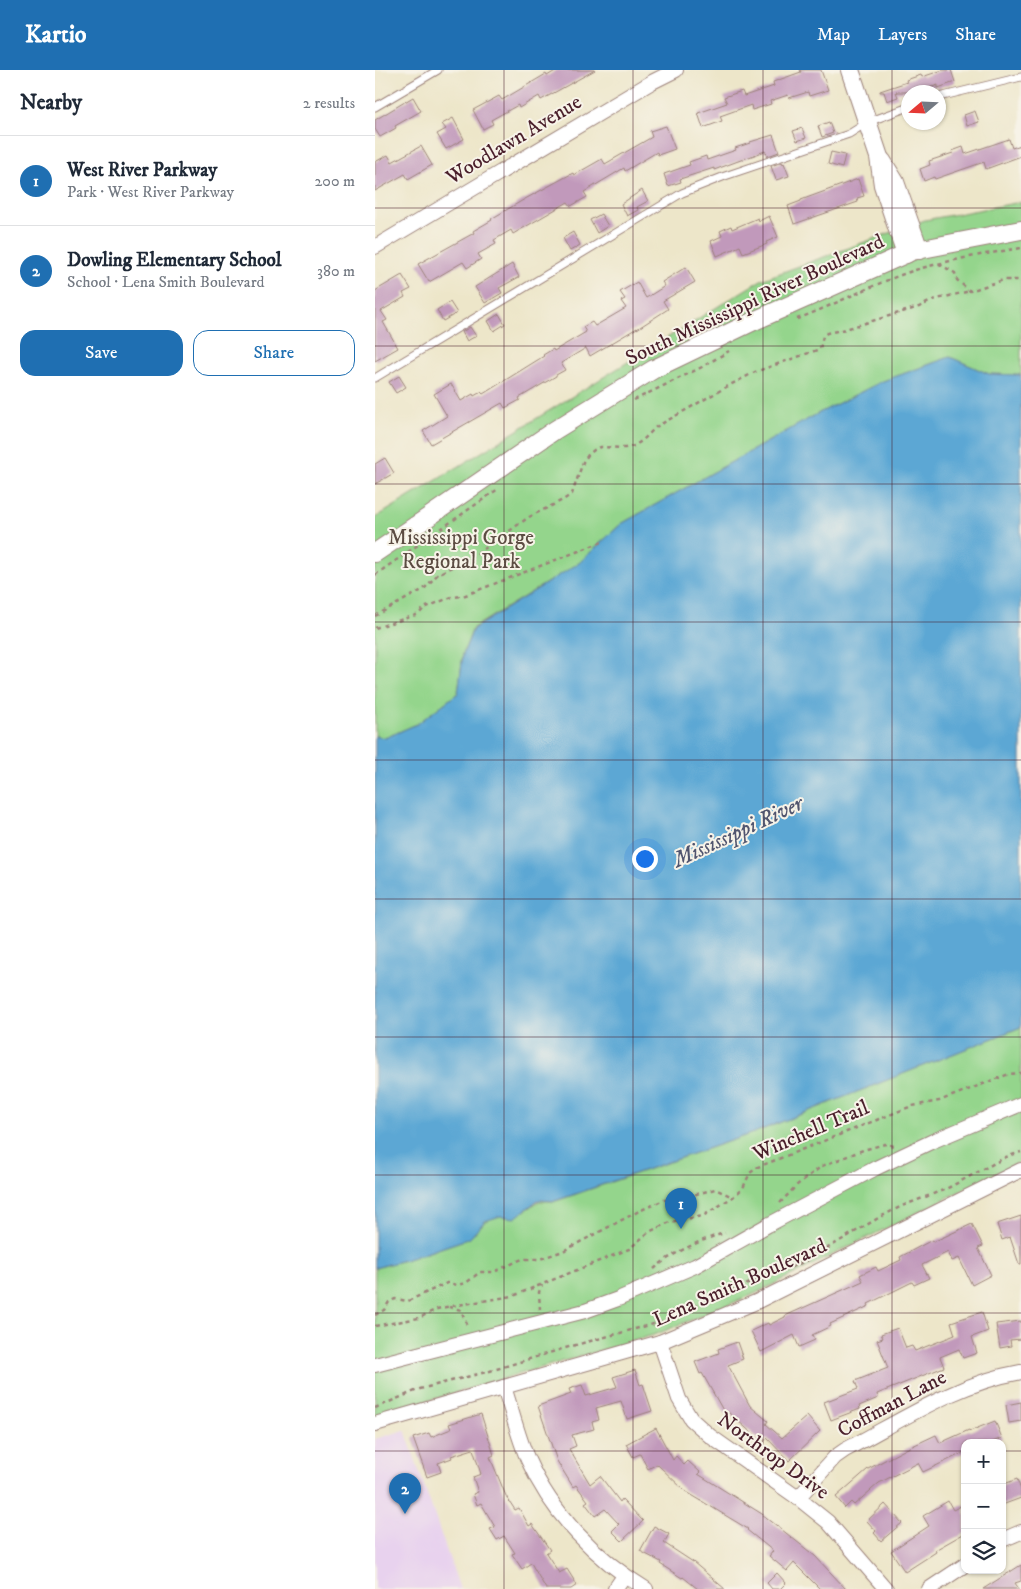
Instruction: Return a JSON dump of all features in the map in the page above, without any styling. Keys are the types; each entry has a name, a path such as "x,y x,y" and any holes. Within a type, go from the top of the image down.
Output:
{"street":[{"name":"Woodlawn Avenue","path":"375,246 675,70"},
{"path":"850,70 879,157 883,185 912,252"},
{"name":"South Mississippi River Boulevard","path":"375,553 555,430 654,369 754,321 912,252 1021,230"},
{"path":"375,1365 585,1311 618,1299 695,1266 783,1216 876,1168 933,1141 1021,1104"},
{"name":"Lena Smith Boulevard","path":"375,1424 659,1342 755,1302 1021,1170"},
{"name":"Northrop Drive","path":"659,1342 679,1399 691,1419 710,1436 798,1498 828,1522 886,1589"},
{"name":"Coffman Lane","path":"798,1498 835,1457 845,1450 956,1391 987,1380 1021,1372"},
{"path":"504,1387 528,1460 547,1495 567,1523 624,1576 646,1589"},
{"path":"1006,1538 1021,1532"},
{"path":"929,1589 961,1568"},
{"path":"615,1589 624,1576"}],"lane":[{"path":"375,107 438,70"},
{"path":"946,95 1021,76"},
{"path":"375,378 682,194 725,176 849,134 868,122 901,110"}],"path":[{"path":"793,321 894,278 938,264 1021,248"},
{"path":"938,264 955,273 957,280 970,291"},
{"path":"375,616 424,589 437,574 477,554 529,517 572,494 583,462 594,450 601,447 625,448 634,446 657,427 728,386 755,372 820,349 823,336 827,333 919,307 933,300 970,291 1003,280 1021,280"},
{"path":"632,401 702,368 733,348"},
{"path":"375,575 503,485"},
{"path":"375,628 419,614 424,608 452,597 472,593 602,542"},
{"name":"Winchell Trail","path":"375,1326 419,1318 437,1309 446,1307 513,1296 629,1249 649,1232 671,1222 703,1216 733,1197 743,1188 749,1173 757,1167 913,1106 939,1101 1009,1074 1021,1073"},
{"path":"777,1207 797,1185 822,1166 877,1146 885,1144 895,1146"},
{"path":"375,1408 420,1389 491,1371 572,1346 661,1322 720,1295 806,1261 879,1217 946,1188 1006,1157 1021,1152"},
{"path":"375,1315 384,1310 389,1302 395,1299 408,1301 447,1282 457,1285 466,1283 480,1272 494,1272 522,1259 540,1259 563,1251 663,1200 678,1200 715,1188 733,1197"},
{"path":"651,1271 663,1261 691,1246 717,1235 733,1232"},
{"path":"540,1310 539,1292 543,1283"},
{"path":"446,1307 461,1310 468,1327"}],"shaded area":[{"path":"405,1430 460,1589 375,1589 375,1439"}],"green space":[{"name":"Mississippi Gorge Regional Park","path":"1021,202 1021,375 989,374 950,357 883,381 819,413 621,524 579,563 473,628 463,654 458,693 417,724 385,738 375,736 375,518 761,280 925,220"},
{"path":"1021,1027 1021,1161 752,1295 657,1334 375,1416 375,1268 470,1238 485,1221 500,1216 515,1217 539,1201 556,1201 756,1132"}],"water":[{"name":"Mississippi River","path":"950,357 989,374 1021,375 1021,1027 756,1132 555,1201 538,1200 515,1218 500,1216 485,1221 470,1238 375,1268 375,736 385,738 417,724 458,693 463,654 473,629 579,563 621,524 819,413 883,381"}],"building":[{"path":"557,70 595,70 541,100 539,96 519,108 518,105 491,120 493,124 483,129 473,110 499,96 502,100 546,74 547,76"},
{"path":"800,70 821,70 828,90 809,96 808,92 789,98 788,95 770,101 771,104 752,110 751,105 720,116 722,121 703,128 698,113 727,103 724,97 742,91 744,96 774,86 773,82 801,72"},
{"path":"943,70 951,70 955,82 946,85 901,85 901,92 896,92 898,97 887,101 884,92 880,92 907,82 906,80 921,75 922,77"},
{"path":"413,97 421,111 380,137 375,129 375,120"},
{"path":"975,111 979,122 967,126 964,115"},
{"path":"453,118 464,139 446,149 437,134 446,129 442,124"},
{"path":"829,122 833,133 822,137 818,126"},
{"path":"666,126 675,149 658,155 657,152 625,171 624,168 584,192 587,197 571,206 568,202 513,234 511,230 494,240 496,244 478,254 481,259 467,268 463,262 429,282 418,264 474,233 473,231 491,219 525,199 602,159 605,164 652,137 650,131"},
{"path":"802,128 806,138 797,141 793,131"},
{"path":"773,135 779,152 768,156 765,151 714,170 714,168 680,179 681,182 668,186 664,174 690,165 689,162 706,156 707,160 736,150 735,148 750,142"},
{"path":"1009,139 1012,148 1021,145 1021,156 986,169 984,162 924,181 920,169 930,165 929,161 953,153 952,151 963,147 965,154"},
{"path":"421,146 432,165 408,179 405,174 375,191 375,162 388,155 392,162"},
{"path":"831,152 845,155 842,168 828,164"},
{"path":"782,162 789,176 776,180 771,166"},
{"path":"858,179 864,196 857,198 858,202 794,224 788,206"},
{"path":"642,190 648,201 637,207 638,210 627,216 621,204"},
{"path":"601,214 608,226 597,233 590,220"},
{"path":"769,216 778,237 766,242 767,244 743,253 740,246 717,256 711,241 722,236 720,231 731,226 732,229 758,218 759,221"},
{"path":"573,232 580,245 570,251 563,238"},
{"path":"512,264 519,277 499,288 502,293 485,303 475,287"},
{"path":"686,267 695,282 663,301 668,309 590,356 586,348 561,363 565,370 519,398 520,400 505,408 502,403 431,444 423,431 447,416 434,394 451,384 461,401 473,394 474,396 481,392 483,394 543,355 553,349 554,351 586,332 583,327 592,322 595,326 626,308 621,301 625,299 620,292 637,282 646,298 665,286 662,282"},
{"path":"402,275 411,289 403,293 405,297 381,311 387,320 383,322 398,348 375,361 375,291"},
{"path":"450,302 457,313 443,321 437,310"},
{"path":"499,314 505,324 494,331 488,321"},
{"path":"470,327 476,336 467,341 462,332"},
{"path":"399,376 406,387 396,393 389,382"},
{"path":"385,458 394,473 375,484 375,464"},
{"path":"1021,1216 1021,1264 1019,1264 1010,1237 1002,1240 997,1224"},
{"path":"972,1224 983,1246 978,1248 991,1275 972,1285 959,1258 952,1261 948,1252 922,1265 929,1278 914,1285 912,1282 868,1304 869,1306 830,1324 831,1326 812,1335 815,1340 799,1347 794,1335 761,1352 751,1331 768,1323 769,1325 863,1281 860,1275 876,1267 878,1271 901,1260 900,1257 932,1240 933,1242"},
{"path":"982,1312 988,1331 972,1337 977,1353 963,1358 959,1349 940,1357 944,1367 877,1394 878,1398 859,1406 860,1409 831,1420 824,1402 858,1389 855,1381 888,1368 877,1340 883,1338 881,1334 898,1328 906,1348 912,1346 915,1351 955,1335 951,1322"},
{"path":"1021,1321 1021,1339 1010,1340 1011,1346 1000,1348 996,1324"},
{"path":"737,1342 743,1359 728,1365 750,1406 768,1421 766,1424 782,1438 807,1416 820,1431 789,1461 767,1438 763,1443 728,1412 725,1414 702,1373 700,1374 695,1362 719,1353 718,1349"},
{"path":"635,1370 640,1385 643,1384 652,1411 627,1419 621,1401 596,1408 599,1420 592,1422 594,1429 572,1435 576,1446 569,1449 590,1484 600,1476 620,1502 622,1499 643,1521 622,1541 612,1531 619,1524 605,1509 595,1516 585,1503 588,1501 576,1485 573,1487 557,1461 538,1406 571,1394 569,1389 582,1385 586,1396 617,1387 613,1377"},
{"path":"1021,1402 1021,1421 1009,1423 1006,1405"},
{"path":"481,1414 494,1455 490,1457 506,1496 515,1510 519,1508 529,1526 532,1524 550,1550 546,1553 559,1573 567,1569 577,1585 571,1589 546,1589 531,1563 522,1569 512,1554 515,1553 504,1536 497,1540 490,1529 495,1527 481,1503 477,1505 473,1494 478,1492 473,1477 481,1474 473,1449 451,1456 452,1458 438,1463 441,1472 427,1477 413,1438 429,1433 431,1437 451,1429 449,1424"},
{"path":"995,1421 1002,1438 961,1439 961,1454 923,1472 918,1463 879,1483 854,1505 851,1502 845,1508 836,1497 868,1469 906,1449 936,1435 940,1443"},
{"path":"656,1428 673,1460 676,1456 684,1465 688,1461 700,1472 698,1474 762,1514 815,1556 846,1589 820,1589 794,1563 787,1571 769,1556 773,1551 748,1529 685,1491 657,1464 648,1469 640,1454 633,1457 626,1444"},
{"path":"1017,1479 1021,1490 1021,1498 1006,1504 1006,1483"},
{"path":"948,1501 953,1510 961,1506 961,1535 935,1550 936,1552 905,1572 891,1551 929,1526 923,1516"},
{"path":"885,1504 902,1523 881,1541 874,1533 876,1531 867,1521"},
{"path":"654,1526 669,1534 664,1543 693,1562 725,1589 698,1589 683,1577 660,1564 661,1562 640,1551"},
{"path":"1021,1565 1021,1581 1015,1583 1019,1589 983,1589"},
{"path":"777,1573 786,1583 780,1589 772,1589 767,1583"}],"place":[{"name":"West River Parkway","path":"681,1229"},
{"name":"Dowling Elementary School","path":"405,1514"}]}
